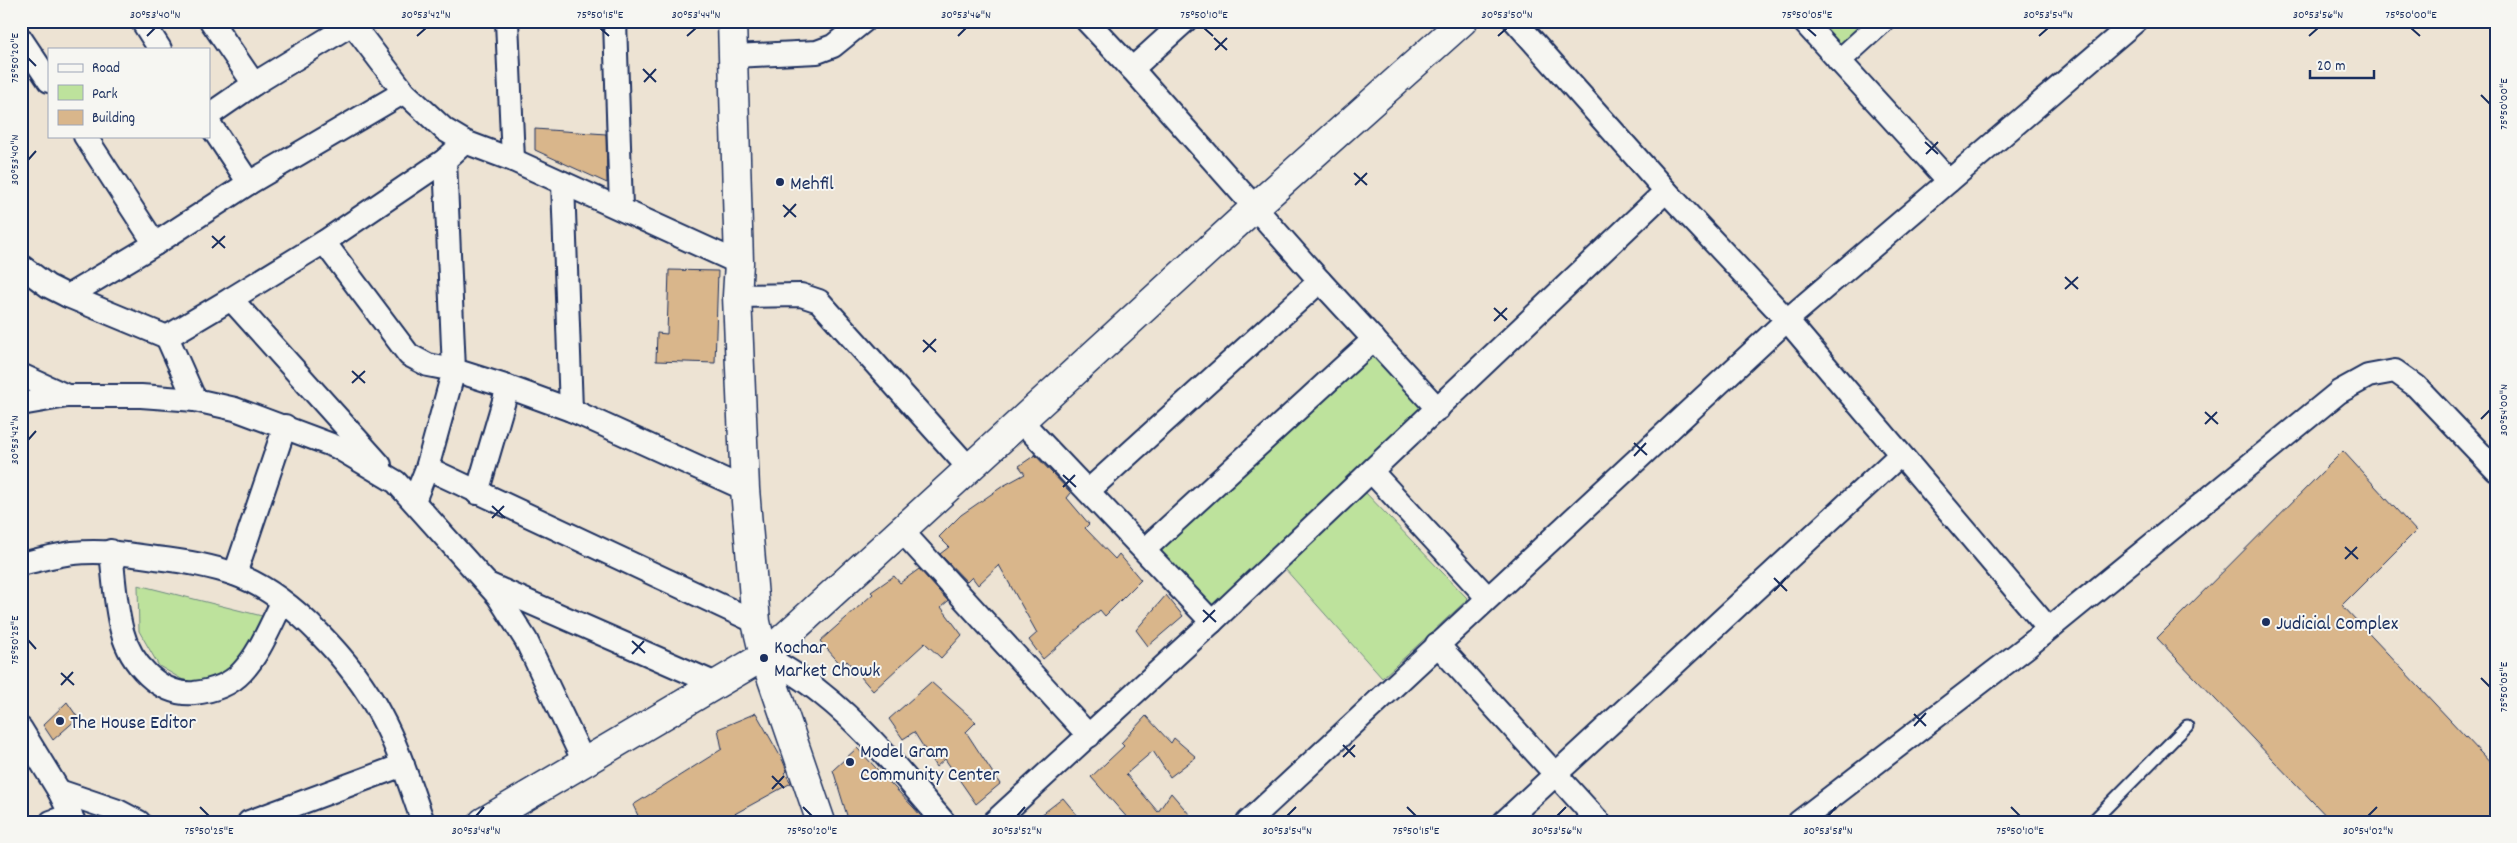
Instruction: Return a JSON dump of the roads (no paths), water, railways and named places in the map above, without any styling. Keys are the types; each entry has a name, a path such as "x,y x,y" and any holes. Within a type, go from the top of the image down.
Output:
{"street":[{"path":"142,21 159,48"},
{"path":"211,21 254,84"},
{"path":"507,21 513,160"},
{"path":"615,21 621,208"},
{"path":"732,21 739,263 737,296 745,489 756,622 764,656 819,821"},
{"path":"732,56 818,52 832,46 864,21"},
{"path":"1087,21 1132,69 1320,282 1438,409"},
{"path":"1132,69 1185,21"},
{"path":"483,822 764,656 1254,208 1463,21"},
{"path":"1515,21 1666,191 1787,320 2048,628"},
{"path":"1803,21 1949,181"},
{"path":"1839,61 1883,21"},
{"path":"1248,822 1487,597 1787,320 2136,21"},
{"path":"210,113 351,22 404,92 445,130 465,142 513,160 739,263"},
{"path":"21,38 48,79"},
{"path":"68,296 155,244 250,183 404,92"},
{"path":"210,123 250,183"},
{"path":"86,138 155,244"},
{"path":"167,337 324,242 445,160 465,142"},
{"path":"414,502 427,468 454,370 445,160"},
{"path":"562,183 571,410"},
{"path":"994,822 1372,472 1666,191"},
{"path":"324,242 409,355 428,365 454,370 571,410 745,489"},
{"path":"21,266 48,286 68,296 167,337 195,400"},
{"path":"1088,491 1320,282"},
{"path":"737,296 801,295 819,301 970,468"},
{"path":"231,299 498,596 526,640 584,762"},
{"path":"1144,550 1374,339"},
{"path":"1799,822 2048,628 2339,392 2368,376 2395,371 2416,386 2496,470"},
{"path":"21,375 67,396"},
{"path":"477,493 508,387"},
{"path":"21,404 67,396 141,396 195,400 235,408 337,447 396,482"},
{"path":"1022,422 1212,622"},
{"path":"235,574 285,426"},
{"path":"1504,822 1900,455"},
{"path":"427,468 756,622"},
{"path":"1372,472 1487,597"},
{"path":"902,530 1089,736"},
{"path":"111,551 115,594 125,639 143,670 160,684 178,693 208,691 225,685 241,674 251,661 282,603"},
{"path":"21,564 72,553 111,551 204,565 235,574 268,592 318,631 354,672 381,716 403,765 423,822"},
{"path":"487,584 716,684"},
{"path":"1437,644 1600,822"},
{"path":"764,656 815,688 843,712 863,731 944,822"},
{"path":"21,729 58,791 65,819"},
{"path":"249,822 403,765"},
{"path":"511,822 549,783"},
{"path":"58,791 118,811 139,822"}],"lane":[{"path":"2092,822 2187,726"}],"place":[{"name":"Mehfil","path":"780,182"},
{"name":"Judicial Complex","path":"2266,622"},
{"name":"Kochar Market Chowk","path":"764,658"},
{"name":"The House Editor","path":"60,721"},
{"name":"Model Gram Community Center","path":"850,762"}]}
